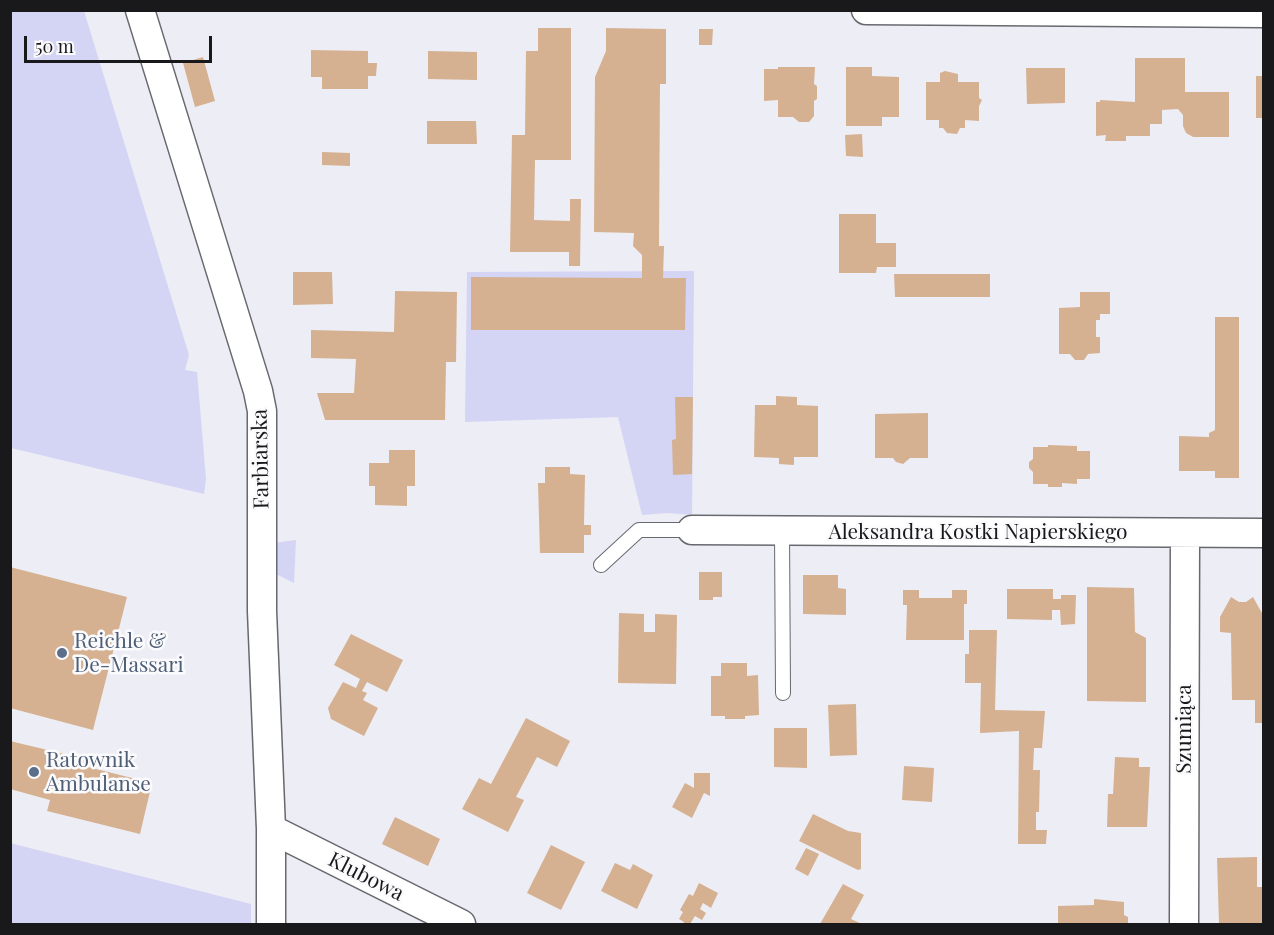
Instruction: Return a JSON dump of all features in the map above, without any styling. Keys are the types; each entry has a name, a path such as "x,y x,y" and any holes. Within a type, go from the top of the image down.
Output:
{"street":[{"name":"Farbiarska","path":"140,10 258,391 262,411 262,611 271,829 271,924"},
{"path":"866,10 1263,13"},
{"name":"Aleksandra Kostki Napierskiego","path":"692,530 1263,533"},
{"name":"Szumiąca","path":"1184,924 1185,534"},
{"name":"Klubowa","path":"271,829 460,924"}],"lane":[{"path":"601,565 639,530 692,530"},
{"path":"782,531 783,693"}],"shaded area":[{"path":"11,10 84,11 189,355 185,370 197,372 206,479 204,494 11,448"},
{"path":"694,271 692,515 668,513 642,515 618,417 465,422 467,272"},
{"path":"296,540 294,583 274,573 273,543"},
{"path":"10,843 251,904 251,924 11,924"}],"building":[{"path":"538,28 571,28 571,160 535,160 534,220 570,221 570,199 581,199 580,266 569,266 569,252 510,252 512,135 525,135 526,51 538,51"},
{"path":"606,28 666,29 666,84 660,84 659,246 664,246 663,278 686,278 685,330 471,330 471,277 642,278 642,255 633,246 634,233 594,232 595,77 606,51"},
{"path":"699,29 713,29 712,45 699,45"},
{"path":"311,50 368,51 368,63 377,63 376,76 368,76 368,89 322,89 322,77 311,77"},
{"path":"428,51 477,52 477,80 428,79"},
{"path":"203,57 215,101 195,107 183,63"},
{"path":"1135,58 1185,58 1185,92 1229,92 1229,137 1193,137 1186,133 1183,126 1183,115 1178,109 1162,110 1162,124 1150,124 1150,136 1126,136 1126,141 1105,141 1106,135 1096,136 1096,102 1100,100 1135,102"},
{"path":"778,67 815,67 814,84 817,86 817,99 814,101 814,116 809,122 799,122 793,117 778,117 778,100 764,101 764,69 778,69"},
{"path":"846,67 872,67 872,76 899,77 899,117 882,117 882,126 846,126"},
{"path":"1026,68 1065,68 1065,103 1027,104"},
{"path":"945,71 958,74 958,82 979,82 979,98 982,100 979,106 979,121 965,120 965,128 960,128 957,134 947,133 943,128 939,128 939,120 926,120 926,82 940,82 940,73"},
{"path":"1256,76 1263,76 1263,118 1256,118"},
{"path":"427,121 476,121 477,144 427,144"},
{"path":"862,134 863,157 846,156 845,135"},
{"path":"322,152 350,153 350,166 322,165"},
{"path":"839,214 876,214 876,243 896,243 896,267 877,267 876,273 839,273"},
{"path":"293,272 332,272 333,304 293,305"},
{"path":"894,274 990,274 990,297 895,297"},
{"path":"395,291 457,292 456,362 446,362 445,420 325,420 317,393 354,393 356,359 311,358 311,330 394,332"},
{"path":"1080,292 1110,292 1110,314 1100,314 1100,320 1096,320 1096,337 1100,337 1100,353 1088,354 1084,360 1075,360 1070,354 1059,354 1059,308 1080,307"},
{"path":"1215,317 1239,317 1239,478 1215,478 1215,471 1179,471 1179,436 1209,437 1209,433 1215,430"},
{"path":"776,396 797,397 797,405 818,406 818,457 794,457 794,465 779,464 779,458 754,457 755,405 776,405"},
{"path":"675,397 693,397 692,474 673,475 672,440 676,439"},
{"path":"928,413 928,458 910,458 903,464 896,462 893,458 875,458 875,414"},
{"path":"1048,445 1077,446 1077,451 1090,451 1090,479 1077,479 1077,484 1062,483 1062,487 1033,484 1033,472 1029,468 1029,462 1033,459 1033,447 1048,447"},
{"path":"389,450 415,450 415,486 407,486 407,506 375,505 375,486 369,486 369,463 389,463"},
{"path":"545,467 570,467 570,474 585,475 584,525 591,525 591,535 584,535 584,553 540,553 538,483 545,483"},
{"name":"Reichle & De-Massari","path":"10,567 127,597 93,730 10,708"},
{"path":"699,572 722,572 722,597 713,597 713,600 699,600"},
{"path":"803,575 838,575 838,588 846,589 846,615 803,614"},
{"path":"1087,587 1134,588 1135,632 1146,638 1146,702 1087,701"},
{"path":"1007,589 1053,589 1053,599 1061,599 1061,595 1076,595 1075,624 1061,625 1060,610 1052,610 1052,620 1007,619"},
{"path":"903,590 919,590 919,598 952,598 952,590 967,590 967,604 964,604 964,640 906,640 907,605 903,605"},
{"path":"1231,597 1239,602 1246,602 1253,597 1263,615 1263,723 1255,723 1255,700 1232,700 1231,633 1220,632 1220,617"},
{"path":"619,613 644,614 644,632 655,632 655,614 677,615 676,684 618,683"},
{"path":"969,630 997,630 995,710 1045,711 1042,748 1034,748 1033,770 1040,770 1036,830 1047,830 1046,844 1018,844 1019,731 980,733 981,683 965,683 965,654 969,654"},
{"path":"351,634 403,660 387,692 367,682 362,691 367,693 363,700 378,708 364,736 331,719 328,708 343,682 356,688 360,679 334,665"},
{"path":"721,663 747,663 747,676 758,675 759,715 745,716 745,719 711,716 711,676 721,676"},
{"path":"856,704 857,755 830,756 828,705"},
{"path":"526,718 570,741 557,767 537,757 516,797 524,800 508,832 462,809 479,778 491,784"},
{"path":"774,728 807,728 807,768 774,767"},
{"path":"10,741 85,759 84,766 152,783 140,834 47,811 50,800 10,789"},
{"path":"1115,757 1139,758 1139,767 1150,767 1147,827 1107,827 1108,794 1113,794"},
{"path":"904,766 934,768 932,802 902,800"},
{"path":"694,773 710,773 710,796 704,793 692,818 672,807 685,783 694,788"},
{"path":"813,814 848,831 861,833 861,869 858,870 799,841"},
{"path":"395,817 440,839 428,866 382,844"},
{"path":"551,845 585,862 561,910 527,893"},
{"path":"806,848 819,854 808,876 795,869"},
{"path":"1257,857 1257,887 1263,887 1263,924 1219,924 1217,858"},
{"path":"615,863 630,870 633,864 653,875 637,909 601,891"},
{"path":"699,883 718,893 711,908 703,903 700,909 706,913 702,920 695,916 690,924 683,924 684,922 679,919 683,912 680,910 689,894 693,896"},
{"path":"843,884 864,895 851,919 862,924 820,924"},
{"path":"1094,899 1124,902 1124,915 1128,917 1128,924 1058,924 1058,906 1094,905"}],"place":[{"name":"Reichle & De-Massari","path":"62,653"},
{"name":"Ratownik Ambulanse","path":"34,772"}]}
